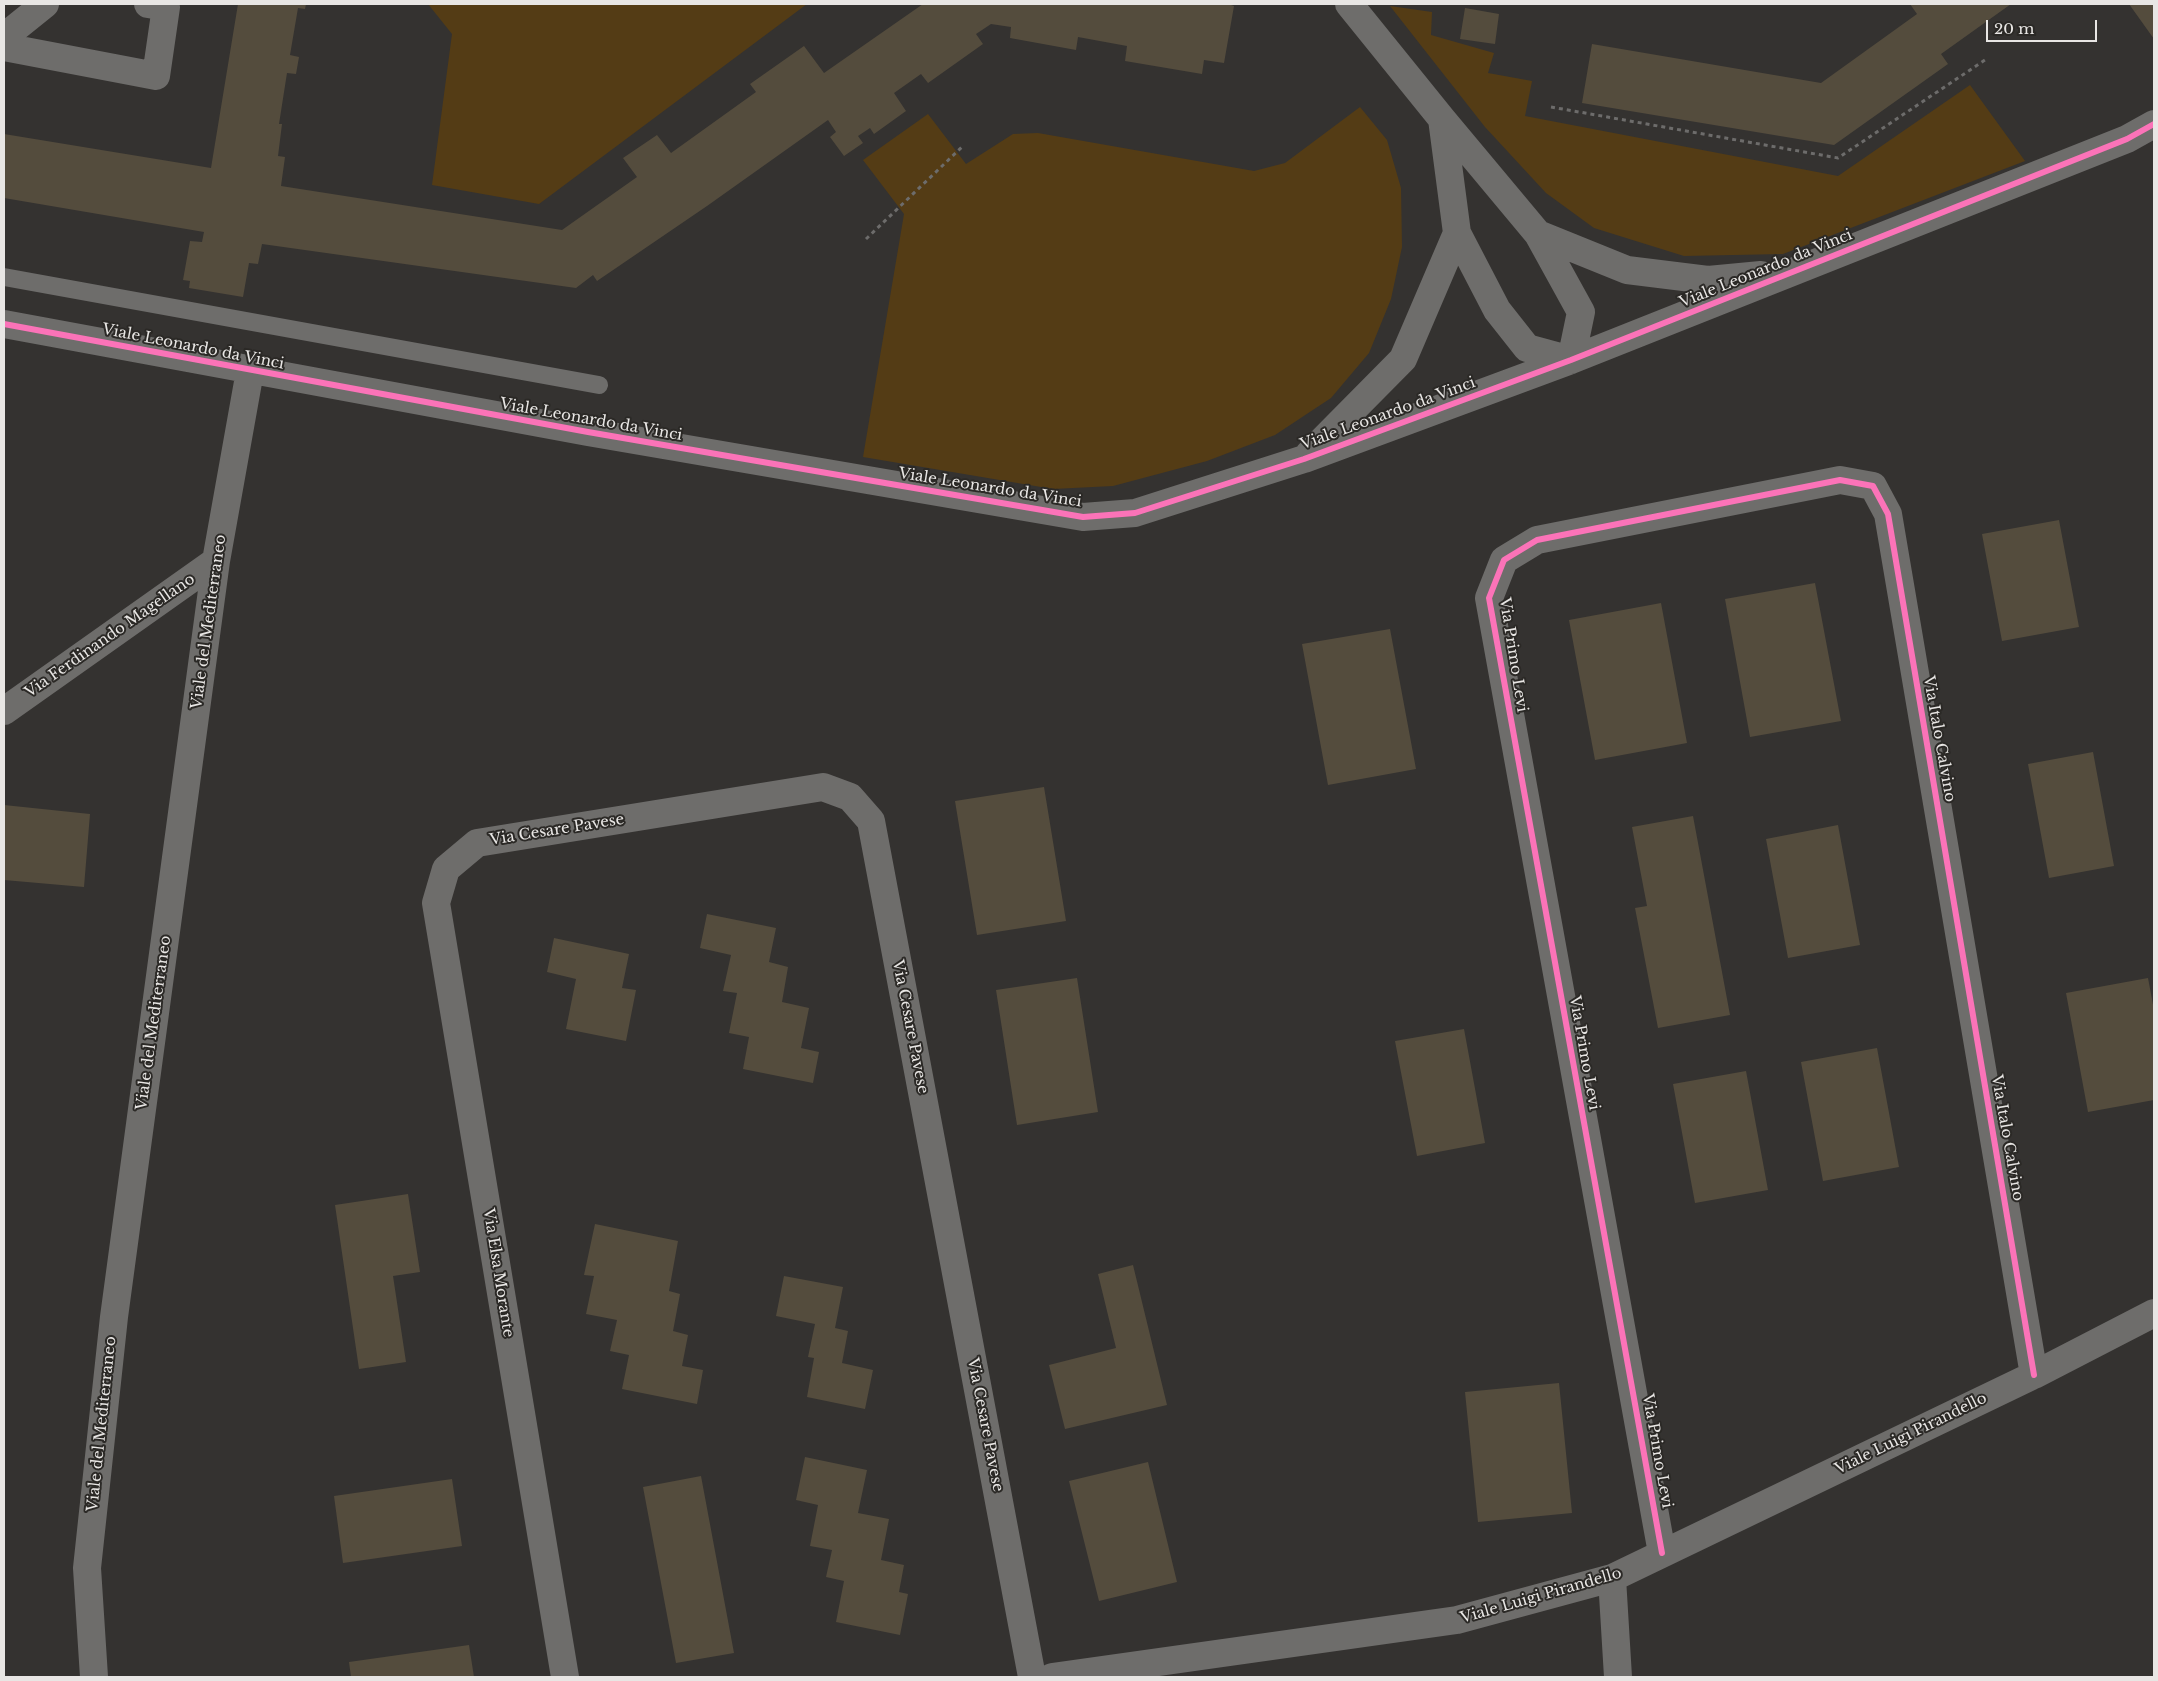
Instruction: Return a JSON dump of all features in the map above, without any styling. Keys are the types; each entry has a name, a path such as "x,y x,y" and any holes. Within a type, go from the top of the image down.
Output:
{"street":[{"path":"4,37 44,4"},
{"path":"4,47 156,76 166,7 148,4"},
{"path":"1349,4 1538,234 1581,312 1571,360 1527,348 1497,310 1457,233 1442,119"},
{"name":"Viale Leonardo da Vinci","path":"4,324 598,434 1083,517 1135,513 1304,459 1571,360 2127,139 2154,124"},
{"path":"1304,459 1403,359 1457,233"},
{"path":"1538,234 1626,270 1708,280 1797,271"},
{"name":"Viale del Mediterraneo","path":"94,1677 87,1568 114,1317 216,561 250,371"},
{"name":"Via Italo Calvino","path":"1504,560 1537,540 1840,480 1873,486 1888,514 2034,1375"},
{"name":"Via Primo Levi","path":"1504,560 1489,598 1662,1553"},
{"name":"Via Ferdinando Magellano","path":"4,711 216,561"},
{"name":"Via Cesare Pavese","path":"446,869 477,843 823,787 850,797 871,821 1032,1677"},
{"name":"Via Elsa Morante","path":"446,869 436,902 565,1677"},
{"name":"Viale Luigi Pirandello","path":"1052,1677 1195,1667 1458,1620 1612,1578 2034,1375 2154,1313"},
{"path":"1612,1578 1618,1677"}],"lane":[{"path":"4,277 599,385"}],"path":[{"path":"1551,107 1838,158 1985,60"},
{"path":"866,239 964,145"}],"shaded area":[{"path":"428,4 807,4 539,204 432,185 452,34"},
{"path":"1390,6 1432,12 1431,35 1494,53 1488,73 1532,81 1525,116 1838,176 1970,85 2025,161 1783,254 1684,256 1594,228 1546,193 1485,127"},
{"path":"1360,107 1387,140 1401,188 1402,247 1391,299 1369,353 1331,398 1275,435 1207,461 1113,486 1053,489 863,457 904,214 863,160 928,114 966,164 1013,134 1038,133 1254,171 1285,163"}],"building":[{"path":"238,4 306,4 305,9 298,8 290,55 299,57 296,74 287,73 279,124 282,124 278,156 285,157 281,186 562,230 637,177 623,158 657,135 671,153 756,92 750,84 804,46 824,73 923,4 1228,4 1234,6 1224,63 1204,60 1202,74 1125,61 1127,46 1078,37 1076,50 1010,38 1011,27 991,24 976,34 983,44 928,83 921,74 894,93 906,111 874,134 870,128 858,136 863,143 844,156 830,137 836,132 828,120 597,281 593,275 576,288 262,244 258,264 249,263 243,297 189,288 190,281 183,280 190,241 202,242 204,232 4,198 4,134 211,168"},
{"path":"1910,4 2011,4 1941,54 1948,64 1834,145 1582,103 1592,44 1821,83 1917,14"},
{"path":"2129,4 2154,4 2154,39"},
{"path":"1465,8 1499,14 1495,44 1460,39"},
{"path":"2059,520 2079,627 2002,641 1982,534"},
{"path":"1815,583 1841,721 1750,737 1725,599"},
{"path":"1661,603 1687,743 1595,760 1569,620"},
{"path":"1390,629 1416,769 1328,785 1302,644"},
{"path":"2093,752 2114,866 2049,878 2028,764"},
{"path":"1044,787 1066,921 977,935 955,801"},
{"path":"4,805 90,814 84,887 4,880"},
{"path":"1693,816 1730,1015 1658,1028 1635,908 1647,906 1632,827"},
{"path":"1838,825 1860,945 1788,958 1766,839"},
{"path":"707,914 776,928 769,962 788,967 782,1002 809,1008 801,1048 819,1052 813,1083 743,1069 749,1037 729,1033 737,993 723,991 731,955 700,948"},
{"path":"554,938 629,954 622,988 636,990 626,1041 566,1029 576,979 547,972"},
{"path":"1077,978 1098,1112 1017,1125 996,990"},
{"path":"2148,978 2154,1010 2154,1100 2088,1112 2066,993"},
{"path":"1464,1029 1485,1143 1417,1156 1395,1041"},
{"path":"1877,1048 1899,1167 1823,1181 1801,1062"},
{"path":"1746,1071 1768,1190 1695,1203 1673,1084"},
{"path":"408,1194 420,1272 393,1276 406,1362 359,1369 335,1205"},
{"path":"595,1224 678,1241 669,1291 680,1294 673,1331 688,1335 682,1366 703,1370 697,1404 622,1389 629,1355 610,1351 617,1320 586,1314 594,1276 584,1275"},
{"path":"1133,1265 1167,1405 1065,1429 1049,1365 1116,1348 1098,1274"},
{"path":"784,1276 843,1287 835,1328 848,1331 842,1363 873,1370 865,1409 807,1397 814,1358 808,1357 815,1324 776,1316"},
{"path":"1559,1383 1572,1513 1478,1522 1465,1392"},
{"path":"805,1457 867,1470 858,1513 889,1519 881,1560 904,1565 899,1592 908,1594 900,1635 836,1622 844,1581 826,1577 832,1550 810,1546 818,1505 796,1500"},
{"path":"1148,1462 1177,1582 1099,1601 1069,1481"},
{"path":"701,1476 734,1653 676,1663 643,1487"},
{"path":"452,1479 462,1546 343,1563 334,1496"},
{"path":"469,1645 474,1677 351,1677 349,1662"}],"cycle path":[{"path":"4,324 588,432 1083,517 1135,513 1304,459 1571,360 2127,139 2154,124"},
{"path":"1662,1553 1489,598 1504,560 1537,540 1840,480 1873,486 1888,514 2034,1375"}]}
